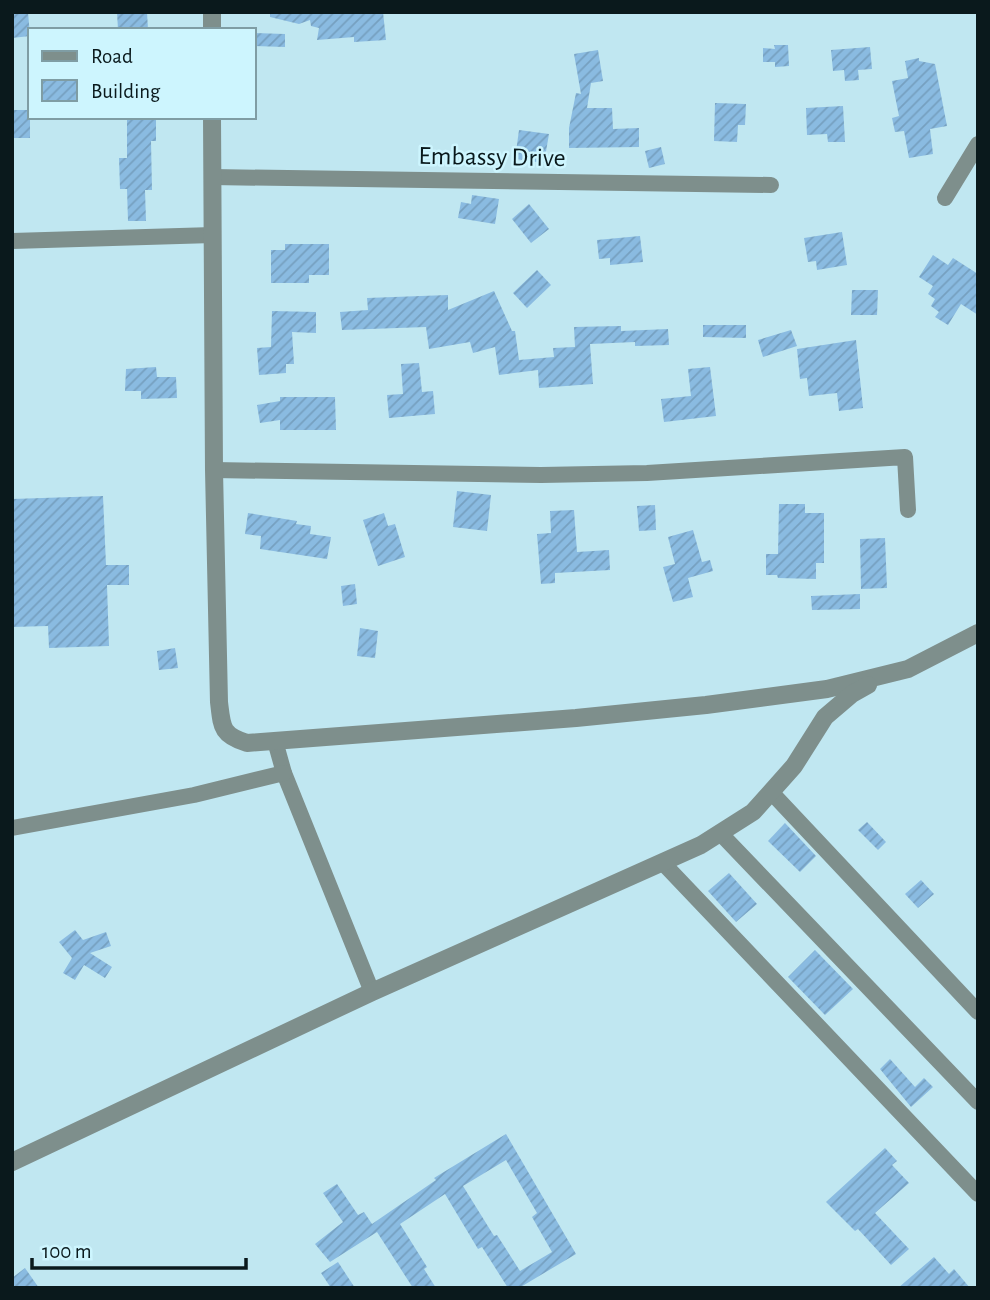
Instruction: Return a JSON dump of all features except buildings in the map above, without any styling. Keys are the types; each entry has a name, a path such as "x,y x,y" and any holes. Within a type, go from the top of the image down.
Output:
{"street":[{"path":"212,119 214,470 221,722 226,733 247,743 588,717 799,693 883,676 920,664 978,633"},
{"path":"945,198 978,144"},
{"name":"Embassy Drive","path":"212,177 771,185"},
{"path":"12,241 213,235"},
{"path":"214,470 541,475 647,473 905,457 908,510"},
{"path":"12,1162 372,992 663,863 721,834 753,812 772,793 831,711 852,694 883,676"},
{"path":"799,693 813,708 819,725"},
{"path":"275,741 284,773 372,992"},
{"path":"12,828 194,795 284,773"},
{"path":"772,793 978,1012"},
{"path":"721,834 978,1102"},
{"path":"663,863 978,1194"}]}
